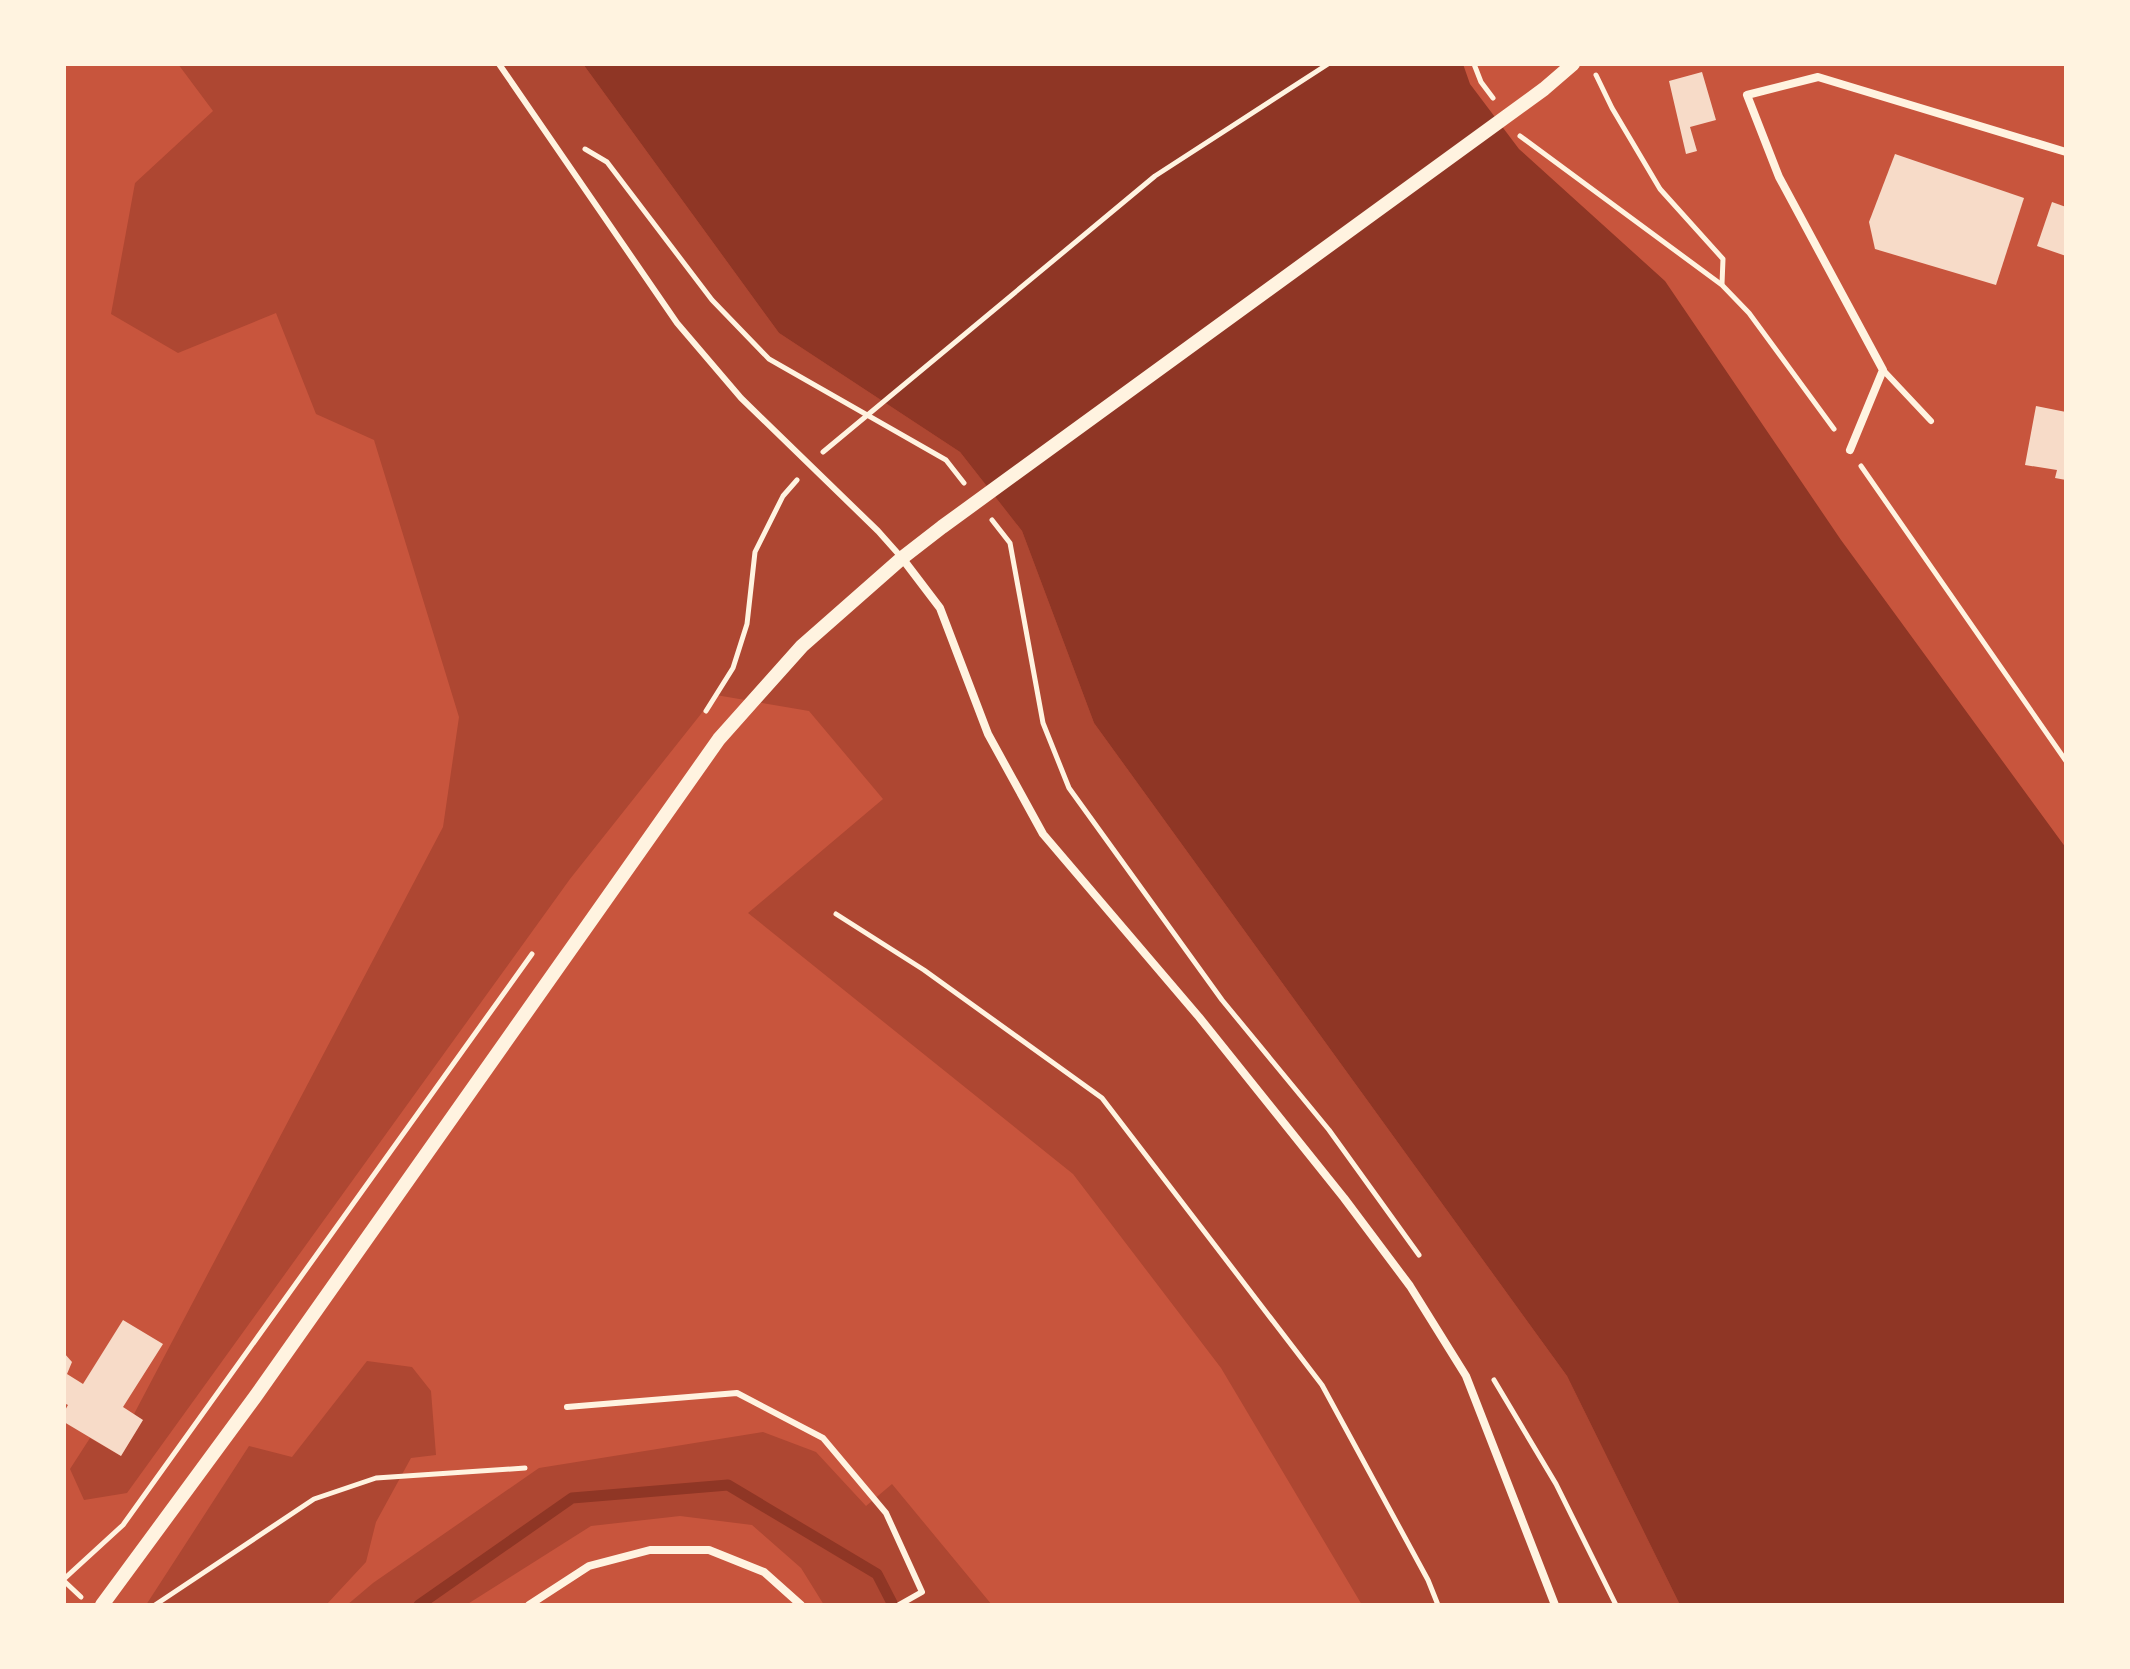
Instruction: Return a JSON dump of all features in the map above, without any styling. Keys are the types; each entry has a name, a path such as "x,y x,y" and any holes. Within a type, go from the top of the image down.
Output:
{"street":[{"path":"102,1605 264,1384 719,739 802,646 942,527 1544,89 1573,64"},
{"path":"1850,450 1883,370 1779,177 1747,95 1818,77 2066,152"},
{"path":"902,558 940,608 988,734 1043,834 1199,1017 1344,1198 1426,1312 1466,1376 1555,1605"},
{"path":"529,1605 589,1566 650,1550 709,1550 764,1572 801,1605"}],"lane":[{"path":"499,64 677,323 741,398 902,558"},
{"path":"1883,370 1931,421"},
{"path":"567,1407 737,1393 823,1438 886,1513 922,1592 899,1605"}],"path":[{"path":"701,717 733,668 747,624 755,552 783,496 809,465 836,439 1155,176 1328,64"},
{"path":"1474,64 1481,82 1498,105"},
{"path":"1591,64 1612,108 1660,189 1723,259 1722,285"},
{"path":"1515,129 1523,141 1722,285 1749,313 1850,450 2066,761"},
{"path":"836,914 924,970 1102,1098 1322,1385 1428,1580 1438,1605"},
{"path":"64,1579 123,1525 536,948"},
{"path":"1491,1375 1556,1484 1616,1605"},
{"path":"155,1605 314,1499 376,1478 525,1468"}],"shaded area":[{"path":"178,64 583,64 779,333 960,452 1022,531 1094,723 1567,1376 1680,1605 1362,1605 1221,1368 1073,1174 748,913 883,799 809,711 716,695 570,879 127,1493 84,1500 70,1469 90,1438 121,1456 143,1420 134,1414 443,827 459,717 374,440 316,414 276,313 178,353 111,314 135,183 213,111"},
{"path":"583,64 1463,64 1470,84 1519,149 1665,281 1841,540 2066,848 2066,1605 1680,1605 1567,1376 1094,723 1022,531 960,452 779,333"},
{"path":"367,1361 412,1367 431,1391 436,1455 411,1458 376,1522 366,1562 326,1605 146,1605 249,1446 292,1457"},
{"path":"763,1432 816,1452 866,1506 892,1484 992,1605 824,1605 801,1568 752,1525 680,1516 591,1526 466,1605 347,1605 373,1583 539,1468"}],"building":[{"path":"1702,72 1716,120 1690,127 1697,151 1686,154 1669,81"},
{"path":"1895,154 2024,198 1996,285 1875,249 1869,222"},
{"path":"2052,202 2066,207 2066,256 2037,246"},
{"path":"2036,406 2066,412 2066,480 2055,478 2057,470 2025,465"},
{"path":"123,1320 163,1344 123,1407 143,1420 121,1456 64,1422 68,1405 64,1403 64,1353 72,1362 67,1374 83,1384"}],"waterway":[{"path":"419,1605 572,1498 728,1485 877,1574 893,1605"}]}
